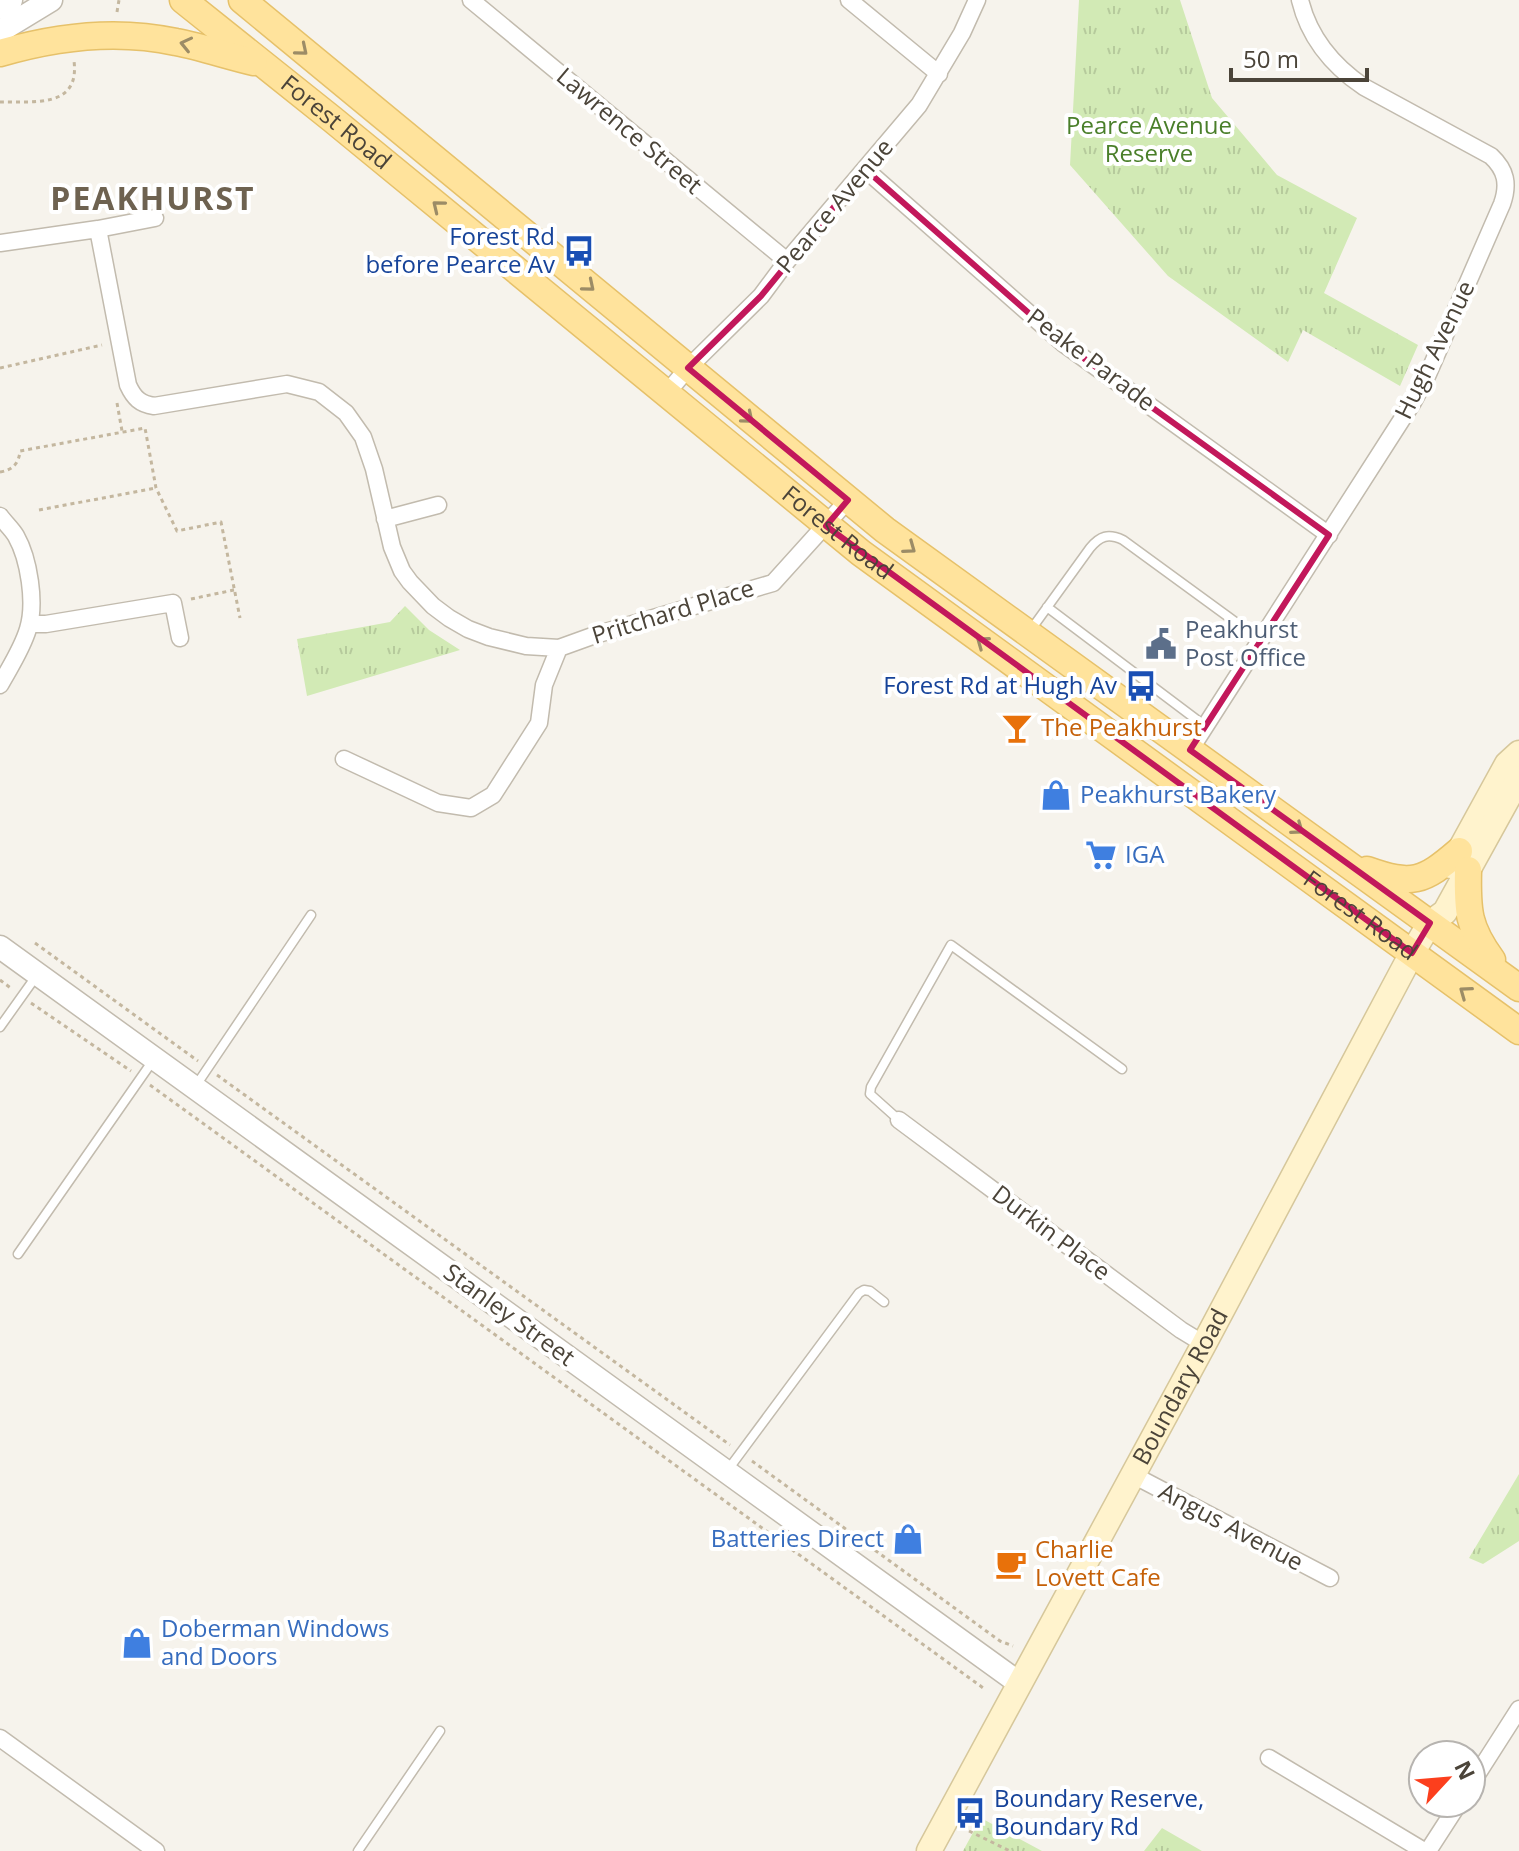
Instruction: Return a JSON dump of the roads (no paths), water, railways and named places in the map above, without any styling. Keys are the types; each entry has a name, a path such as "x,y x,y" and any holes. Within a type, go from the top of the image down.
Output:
{"main road":[{"name":"Forest Road","path":"183,0 826,526 1519,1031"},
{"name":"Forest Road","path":"250,5 848,500 914,551 1512,983"},
{"path":"0,53 58,39 123,35 175,41 261,63"},
{"path":"1512,983 1482,946 1472,927 1464,861 1507,764 1519,753"},
{"path":"1344,863 1406,880 1464,861 1519,778"},
{"name":"Boundary Road","path":"929,1851 1412,953 1430,923 1445,912 1464,861"}],"street":[{"path":"0,7 11,0"},
{"path":"0,31 51,0"},
{"name":"Lawrence Street","path":"471,0 787,261"},
{"path":"849,0 939,74"},
{"name":"Pearce Avenue","path":"666,394 761,296 919,105 962,33 977,0"},
{"name":"Hugh Avenue","path":"1190,750 1413,402 1502,204 1506,184 1505,174 1491,156 1350,77 1316,38 1300,0"},
{"name":"Peake Parade","path":"865,169 1064,344 1329,535"},
{"path":"0,243 155,218"},
{"name":"Pritchard Place","path":"98,229 128,385 138,401 154,406 287,384 319,392 334,402 356,425 371,460 392,547 402,571 420,594 468,629 507,642 559,648 773,583 848,500"},
{"path":"385,519 438,505"},
{"path":"0,516 16,535 26,558 31,592 30,624 0,685"},
{"path":"30,624 173,603 180,638"},
{"name":"Pritchard Place","path":"344,759 438,803 471,808 493,795 539,723 544,685 559,648"},
{"name":"Stanley Street","path":"0,947 1019,1683"},
{"name":"Durkin Place","path":"899,1120 1204,1344"},
{"name":"Angus Avenue","path":"1133,1475 1330,1578"},
{"path":"1487,1759 1519,1709"},
{"path":"0,1738 156,1851"},
{"path":"1269,1758 1426,1851 1448,1819"}],"lane":[{"path":"1028,633 1096,541 1108,535 1123,540 1260,640"},
{"path":"1047,607 1205,726"},
{"path":"195,1088 311,915"},
{"path":"899,1120 870,1094 871,1087 951,945 1122,1069"},
{"path":"0,1027 37,974"},
{"path":"18,1254 154,1059"},
{"path":"726,1472 859,1293 870,1291 884,1302"},
{"path":"358,1851 440,1731"}],"place":[{"name":"Forest Rd before Pearce Av","path":"579,251"},
{"name":"Peakhurst Post Office","path":"1161,644"},
{"name":"Forest Rd at Hugh Av","path":"1141,686"},
{"name":"The Peakhurst","path":"1017,728"},
{"name":"Peakhurst Bakery","path":"1056,795"},
{"name":"IGA","path":"1101,855"},
{"name":"Batteries Direct","path":"908,1539"},
{"name":"Charlie Lovett Cafe","path":"1011,1564"},
{"name":"Doberman Windows and Doors","path":"137,1643"},
{"name":"Boundary Reserve, Boundary Rd","path":"970,1813"}],"district":[{"name":"PEAKHURST","path":"153,199"}],"park label":[{"name":"Pearce Avenue Reserve","path":"1149,140"}]}
